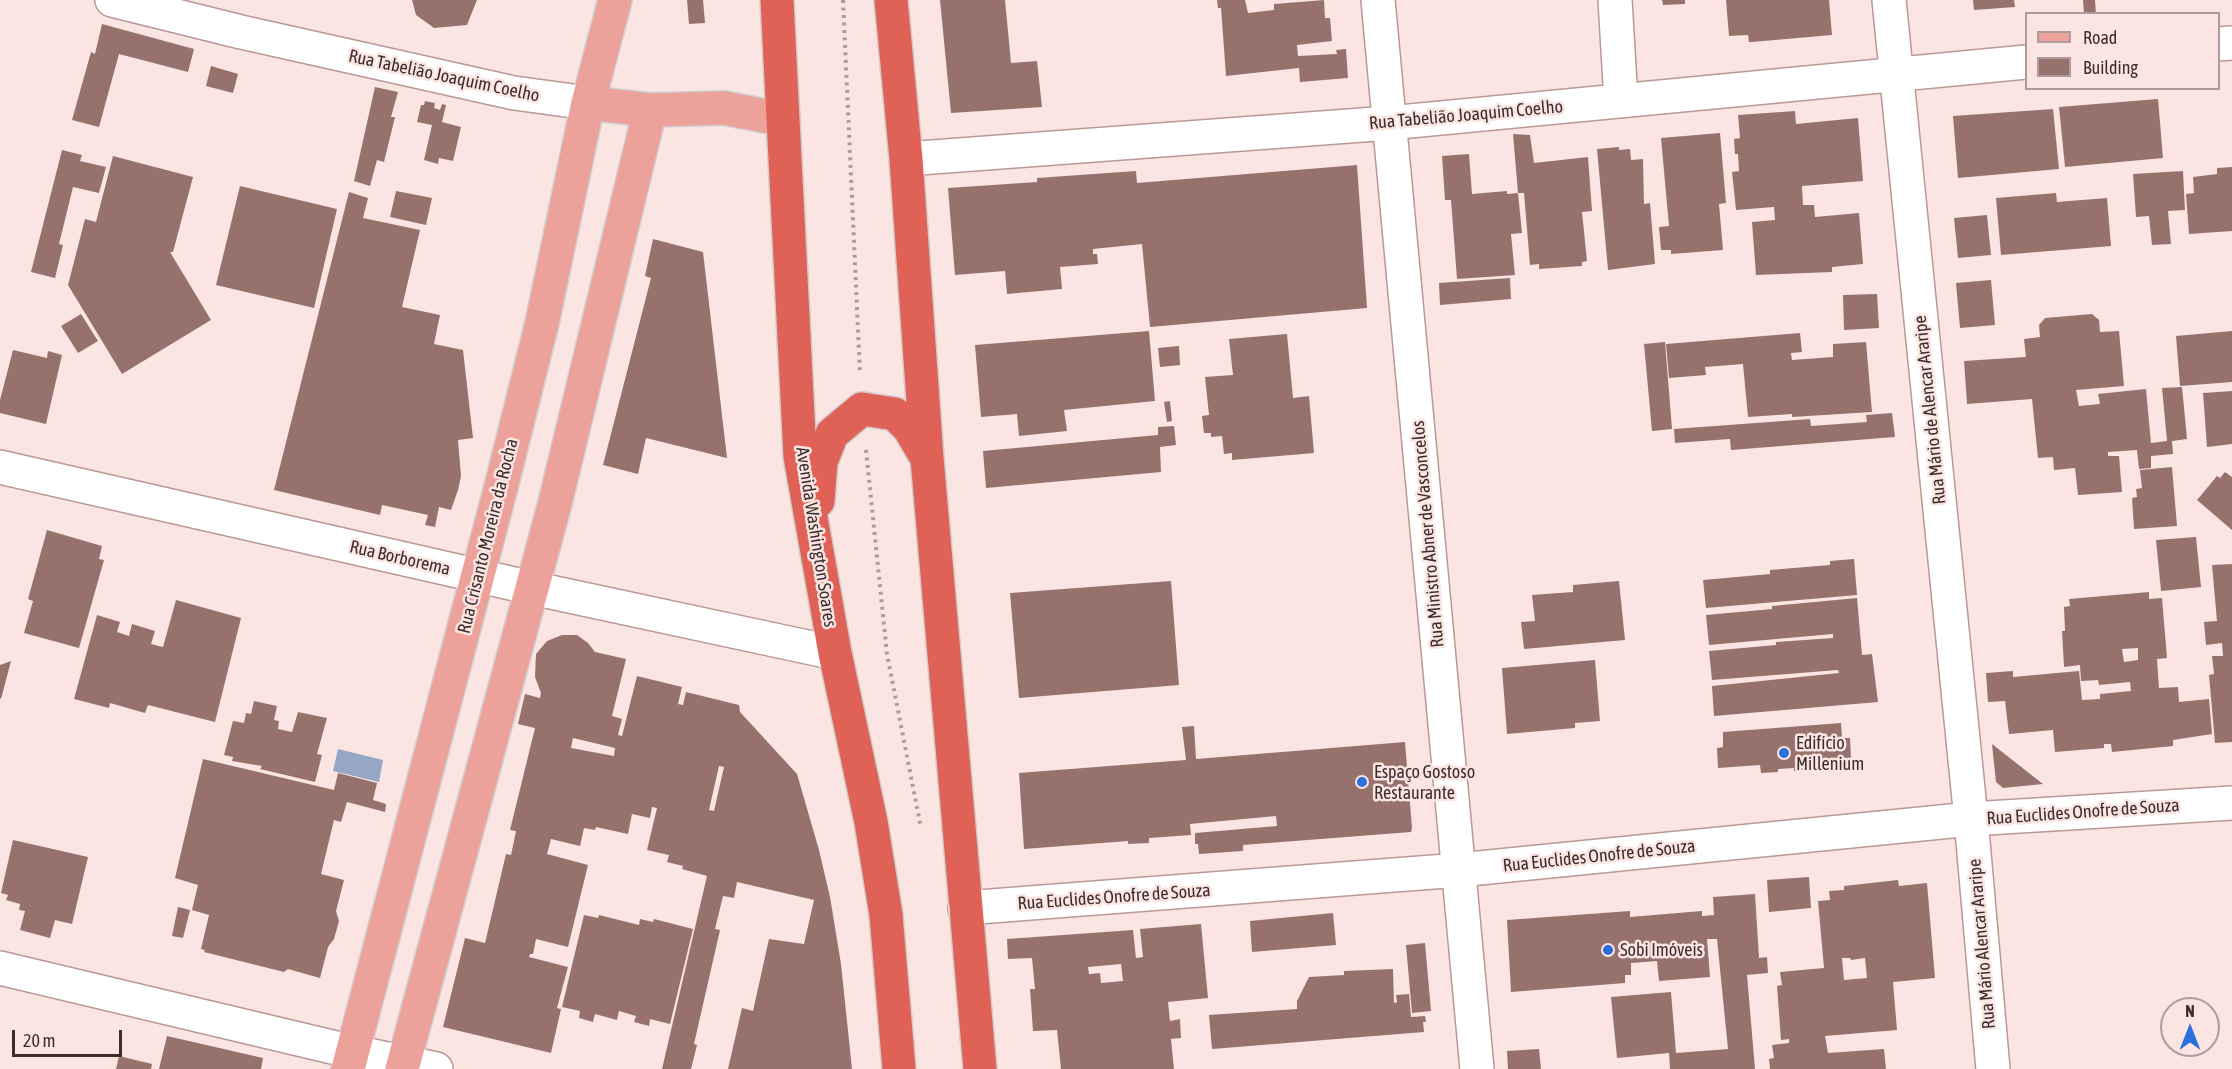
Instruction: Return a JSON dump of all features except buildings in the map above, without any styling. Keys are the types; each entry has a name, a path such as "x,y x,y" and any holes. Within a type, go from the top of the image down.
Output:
{"highway":[{"name":"Avenida Washington Soares","path":"777,0 781,119 790,239 800,456 835,653 871,822 886,915 899,1069"},
{"path":"891,0 906,159 927,458 980,1069"},
{"path":"815,538 821,462 832,434 862,409 894,414 909,428 927,458"}],"main road":[{"name":"Rua Crisanto Moreira da Rocha","path":"351,1060 542,323 588,104 615,0"},
{"name":"Rua Tabelião Joaquim Coelho","path":"588,104 650,110 724,108 781,119"},
{"path":"403,1066 555,503 650,110"}],"street":[{"name":"Rua Tabelião Joaquim Coelho","path":"112,0 514,93 588,104"},
{"name":"Rua Ministro Abner de Vasconcelos","path":"1378,0 1477,1069"},
{"path":"1615,0 1621,101"},
{"name":"Rua Mário de Alencar Araripe","path":"1889,0 1971,819"},
{"name":"Rua Tabelião Joaquim Coelho","path":"906,159 1389,123 2025,63"},
{"name":"Rua Borborema","path":"0,467 478,576 835,653"},
{"name":"Rua Euclides Onofre de Souza","path":"965,908 1460,870 1971,819 2232,803"},
{"name":"Rua Mário Alencar Araripe","path":"1971,819 1992,1069"},
{"path":"0,968 351,1060 436,1069"}],"path":[{"path":"843,0 862,409 887,654 922,836"}],"water":[{"path":"338,749 383,760 379,782 333,771"}],"place":[{"name":"Edifício Millenium","path":"1784,753"},
{"name":"Espaço Gostoso Restaurante","path":"1362,782"},
{"name":"Sobi Imóveis","path":"1608,950"}]}
